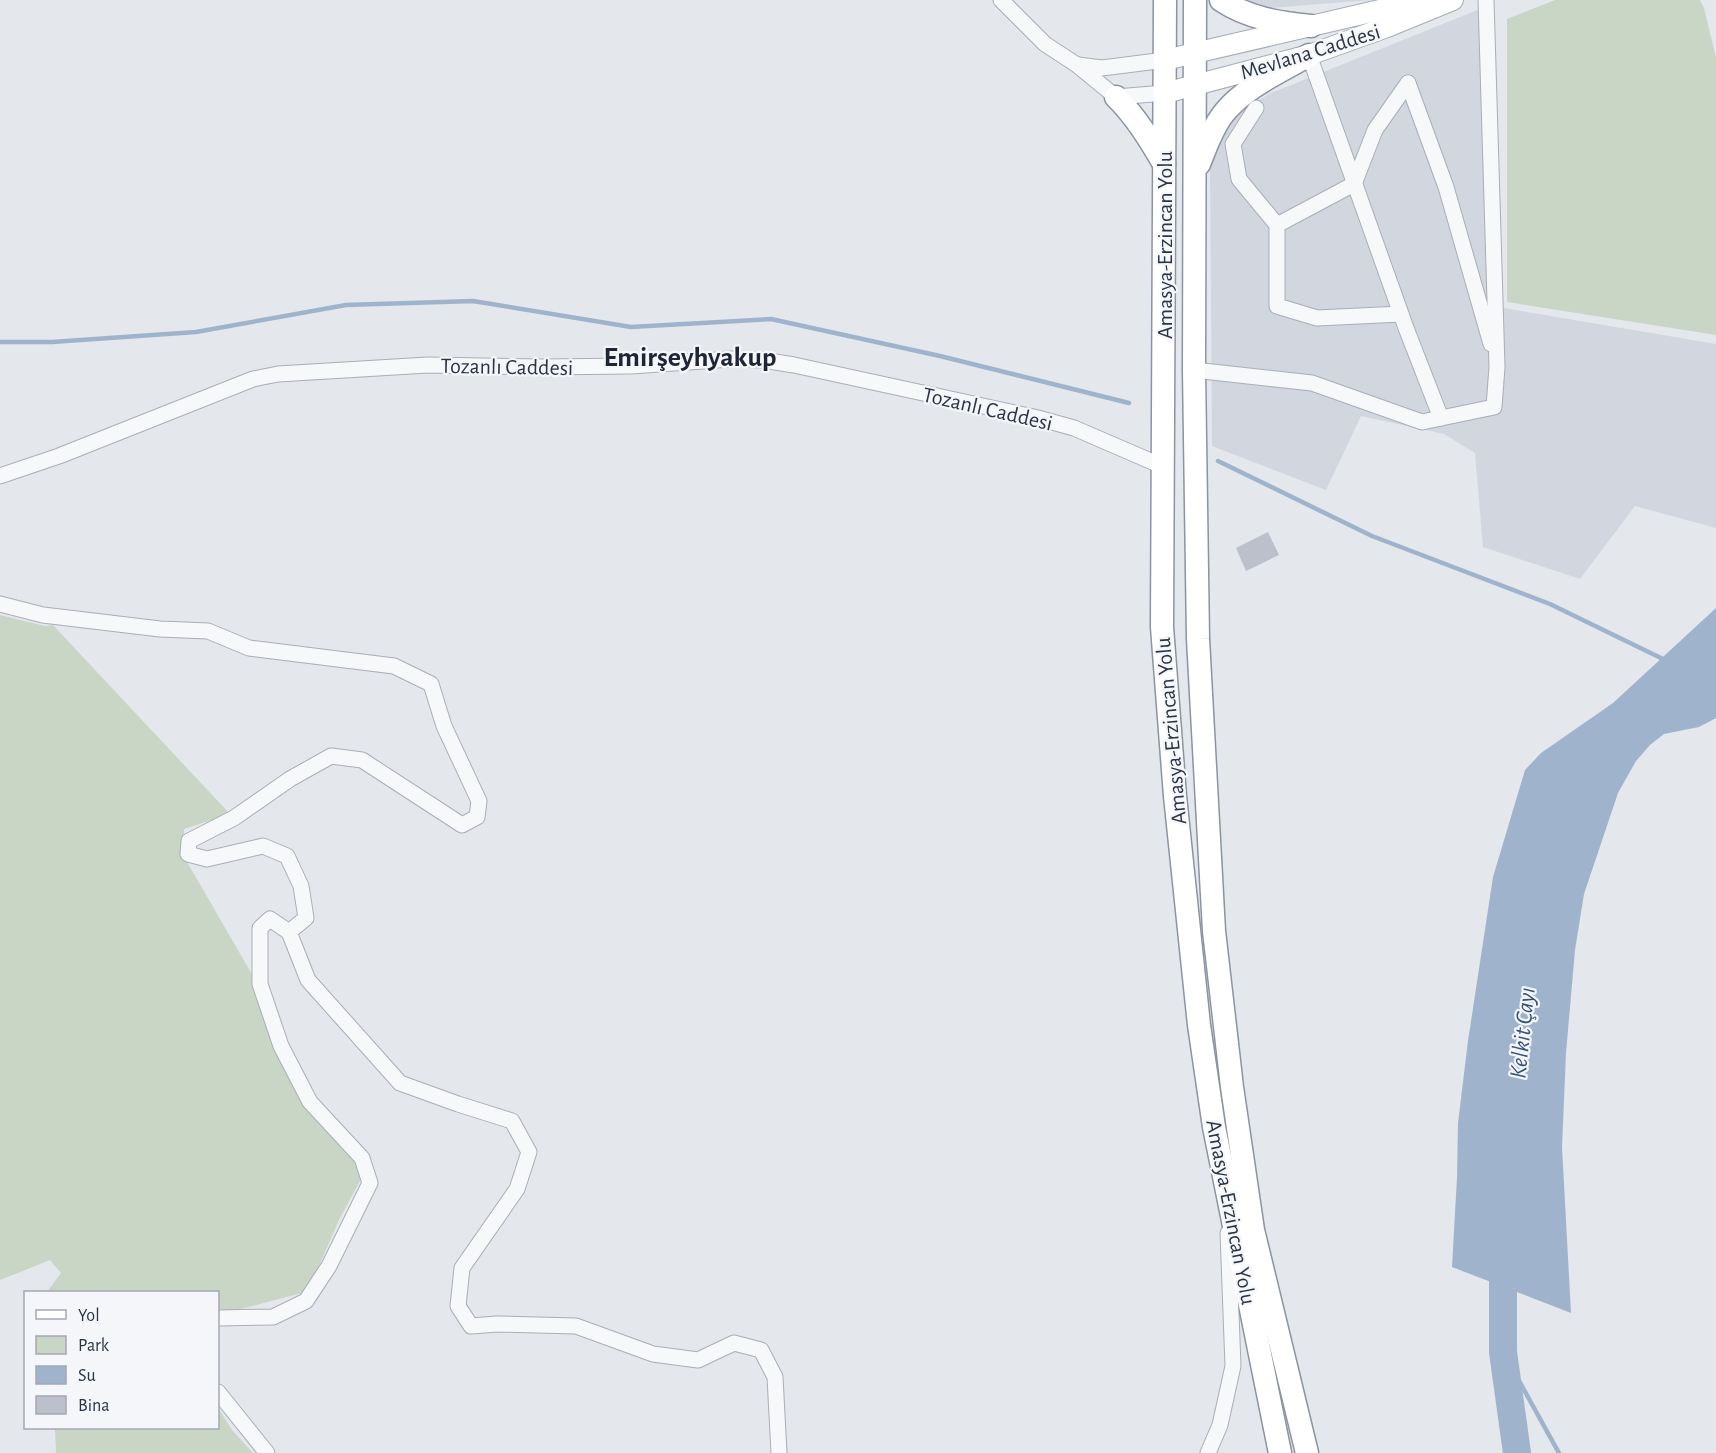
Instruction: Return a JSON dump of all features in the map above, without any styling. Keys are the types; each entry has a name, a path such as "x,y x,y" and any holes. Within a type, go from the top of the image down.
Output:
{"highway":[{"name":"Amasya-Erzincan Yolu","path":"1165,0 1162,627 1175,796 1199,1025 1214,1127 1280,1453"},
{"path":"1195,0 1194,370 1198,639 1214,931 1232,1087 1253,1230 1307,1453"},
{"path":"1221,0 1242,12 1261,18 1311,26"},
{"path":"1195,173 1217,124 1236,101 1309,55"},
{"path":"1116,97 1144,130 1165,166"}],"main road":[{"name":"Mevlana Caddesi","path":"1165,60 1384,9 1441,0"},
{"name":"Mevlana Caddesi","path":"1165,93 1309,55 1453,0"}],"street":[{"path":"1001,0 1045,44 1077,65 1116,97 1165,93"},
{"path":"1194,370 1312,383 1422,422 1494,407 1497,367 1486,0"},
{"path":"1309,55 1401,314 1441,418"},
{"path":"1077,65 1102,68 1165,60"},
{"path":"1277,225 1354,184 1375,130 1408,83 1446,187 1497,367"},
{"path":"1256,108 1233,144 1239,179 1277,225 1277,306 1317,318 1401,314"},
{"name":"Tozanlı Caddesi","path":"0,476 68,453 253,379 278,374 428,365 596,367 731,359 763,360 794,365 1038,418 1074,428 1162,466"},
{"path":"0,604 43,615 160,629 208,631 249,648 394,666 431,684 444,726 479,801 477,817 462,825 362,760 331,756 290,779 234,818 189,841 188,854 207,859 263,846 287,856 301,886 306,918 289,932"},
{"path":"219,1318 273,1317 306,1301 329,1266 370,1183 362,1158 310,1102 281,1046 260,984 260,928 270,919 289,932 308,980 400,1083 512,1121 529,1152 517,1189 462,1268 458,1306 471,1326 496,1324 576,1326 653,1354 698,1360 734,1343 761,1350 775,1377 779,1453"},
{"path":"1208,1453 1220,1425 1233,1366 1227,1191"},
{"path":"219,1393 267,1453"}],"shaded area":[{"path":"1240,0 1371,0 1257,9"},
{"path":"1480,9 1492,306 1716,344 1716,528 1635,506 1580,579 1483,547 1475,453 1444,434 1361,416 1326,490 1212,446 1210,161 1237,114 1269,94"}],"green space":[{"path":"1555,0 1700,0 1704,8 1716,58 1716,335 1507,302 1507,19"},
{"path":"0,615 45,626 53,625 230,814 184,829 183,855 257,983 306,1101 353,1145 363,1175 339,1220 318,1268 302,1293 219,1315 219,1291 48,1291 61,1273 50,1260 0,1280"},
{"path":"219,1410 232,1430 253,1453 56,1453 55,1429 219,1429"}],"water":[{"path":"1716,608 1716,718 1699,727 1664,734 1636,761 1618,793 1584,894 1575,950 1566,1053 1562,1147 1571,1313 1452,1267 1458,1123 1493,877 1525,770 1541,753 1613,703"}],"building":[{"path":"1268,532 1279,555 1246,571 1236,548"}],"waterway":[{"path":"0,342 52,342 196,332 346,305 473,301 631,327 771,319 940,356 1129,403"},
{"path":"1218,461 1372,536 1550,604 1665,660"},
{"name":"Kelkit Çayı","path":"1503,1249 1503,1352 1517,1453"},
{"path":"1503,1352 1559,1453"}],"district":[{"name":"Emirşeyhyakup","path":"690,356"}]}
